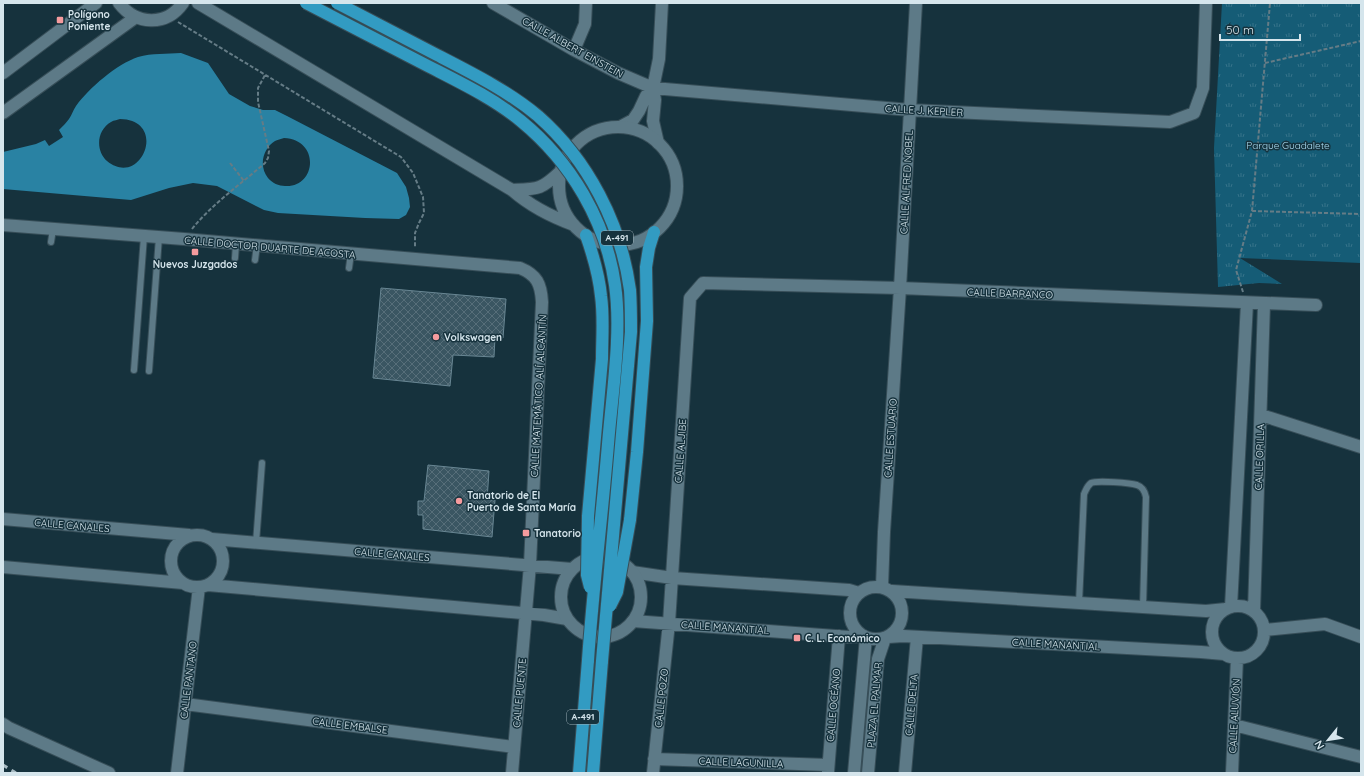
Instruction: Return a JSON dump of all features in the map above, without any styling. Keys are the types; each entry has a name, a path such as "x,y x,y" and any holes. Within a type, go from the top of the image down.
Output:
{"highway":[{"name":"A-491","path":"306,3 473,89 506,109 549,147 573,178 592,210 602,235 615,284 617,324 602,509 592,600 579,773"},
{"name":"A-491","path":"337,3 471,72 505,92 527,108 566,145 590,179 609,214 621,250 630,290 631,332 606,613 594,773"},
{"path":"606,613 617,592 630,520 644,373 647,321 646,267 649,248 654,232"},
{"path":"586,236 596,265 603,320 602,359 588,516 587,575 592,600"}],"street":[{"path":"3,73 96,3"},
{"path":"119,3 127,12 146,20 158,20 169,16 176,11 182,3"},
{"path":"198,3 512,190 519,196 558,220 574,225"},
{"name":"CALLE ALBERT EINSTEIN","path":"494,3 574,50 618,73 653,88"},
{"path":"574,50 585,24 586,3"},
{"path":"658,143 653,121 655,100 653,88 659,59 662,3"},
{"name":"CALLE ALFRED NOBEL","path":"900,288 916,3"},
{"name":"CALLE J. KEPLER","path":"653,88 910,110 1170,122 1194,113 1203,88 1206,3"},
{"path":"3,113 136,17"},
{"path":"620,127 633,120 646,96 653,88"},
{"path":"624,127 641,131 658,143 663,147 670,158 675,171 677,185 676,198 664,223 654,232 638,241 621,245 603,243 586,236 574,225 566,213 561,200 559,185 561,171 567,155 578,142 592,133 608,128 624,127"},
{"path":"512,190 535,189 547,184 561,171"},
{"name":"CALLE DOCTOR DUARTE DE ACOSTA","path":"3,225 520,268 528,271 534,276"},
{"name":"CALLE MATEMÁTICO ALÍ ALCANTÍN","path":"526,613 530,565 542,302 542,291 534,276"},
{"name":"CALLE BARRANCO","path":"703,283 900,288 1316,305"},
{"name":"CALLE ALJIBE","path":"669,623 690,298 703,283"},
{"name":"CALLE ESTUARIO","path":"887,589 884,532 900,288"},
{"name":"CALLE ORILLA","path":"1228,608 1247,303"},
{"name":"CALLE ORILLA","path":"1254,611 1264,304"},
{"path":"1261,415 1361,447"},
{"name":"CALLE CANALES","path":"3,519 189,535"},
{"path":"183,583 175,576 172,570 171,556 173,550 179,541 189,535 202,535 212,539 220,547 223,558 223,565 217,577 203,586"},
{"name":"CALLE CANALES","path":"212,539 572,569"},
{"path":"602,557 614,559 624,564 632,572 640,591 640,601 638,611 633,620 625,628 616,634 594,636 584,633 574,627 567,619 563,609 561,593 566,578 572,569 581,562 591,558 602,557"},
{"path":"3,567 203,586 526,613 567,619"},
{"path":"632,572 672,578 849,590 859,593"},
{"name":"CALLE PANTANO","path":"177,773 185,704 203,586"},
{"path":"887,589 897,597 901,604 903,611 899,626 894,632 886,637 873,639 865,637 855,628 850,616 852,604 859,593 870,587 1206,611 1228,608 1244,607 1254,611 1261,619 1264,630 1263,641 1259,649 1250,656 1237,658 1224,654 1217,647 1214,641 1212,636 1212,628 1216,618 1228,608"},
{"name":"CALLE PUENTE","path":"512,773 526,613"},
{"name":"CALLE MANANTIAL","path":"633,620 865,637"},
{"name":"CALLE POZO","path":"653,773 669,623"},
{"path":"1264,630 1325,624 1361,637"},
{"name":"CALLE OCÉANO","path":"828,769 839,636"},
{"name":"PLAZA EL PALMAR","path":"854,773 865,637"},
{"name":"CALLE MANANTIAL","path":"886,637 917,637 1224,654"},
{"name":"PLAZA EL PALMAR","path":"868,773 878,659 886,637"},
{"name":"CALLE DELTA","path":"906,773 917,637"},
{"name":"CALLE ALUVIÓN","path":"1232,773 1237,658"},
{"name":"CALLE EMBALSE","path":"185,704 514,747"},
{"path":"3,724 109,773"},
{"path":"1234,725 1361,757"},
{"name":"CALLE LAGUNILLA","path":"654,759 828,769"}],"lane":[{"path":"52,242 53,229"},
{"path":"134,370 144,236"},
{"path":"149,371 159,237"},
{"path":"235,258 236,244"},
{"path":"255,260 257,245"},
{"path":"349,268 351,253"},
{"path":"256,543 262,463"},
{"path":"1079,603 1084,494 1087,486 1091,483 1100,482 1138,485 1145,492 1143,607"}],"path":[{"path":"1247,303 1236,270 1252,211 1270,3"},
{"path":"169,16 401,157 413,173 423,197 424,213 415,233 414,259"},
{"path":"1265,63 1361,41"},
{"path":"184,239 199,220 265,163 268,158 269,151 258,102 258,88 265,75"},
{"path":"230,164 244,181"},
{"path":"1252,211 1361,214"}],"green space":[{"name":"Parque Guadalete","path":"1222,3 1361,3 1361,263 1240,258 1282,284 1259,283 1218,287 1214,148"}],"shaded area":[{"path":"181,53 208,63 229,94 250,106 263,110 275,110 397,173 406,187 409,198 410,207 406,215 399,219 278,213 264,210 217,186 193,183 169,188 131,200 3,189 3,152 36,144 45,140 49,146 63,137 59,130 69,119 82,99 104,77 121,65 130,60 143,56","holes":["120,119 135,122 143,130 146,140 145,151 139,160 130,166 119,167 107,161 99,146 100,135 106,126 111,122","284,138 296,141 304,147 309,155 310,164 308,172 303,180 295,185 285,186 276,184 270,180 263,169 263,158 267,149 275,141"]}],"building":[{"name":"Volkswagen","path":"381,288 506,299 503,338 495,337 494,357 453,355 450,386 373,378"},
{"name":"Tanatorio de El Puerto de Santa María","path":"428,465 489,471 487,500 495,500 492,537 423,529 423,515 418,515 418,501 424,501"}],"railway":[{"path":"3,765 16,773"}],"place":[{"name":"Polígono Poniente","path":"60,20"},
{"name":"Nuevos Juzgados","path":"195,252"},
{"name":"Volkswagen","path":"436,337"},
{"name":"Tanatorio de El Puerto de Santa María","path":"459,501"},
{"name":"Tanatorio","path":"526,533"},
{"name":"C. L. Económico","path":"797,638"}]}
